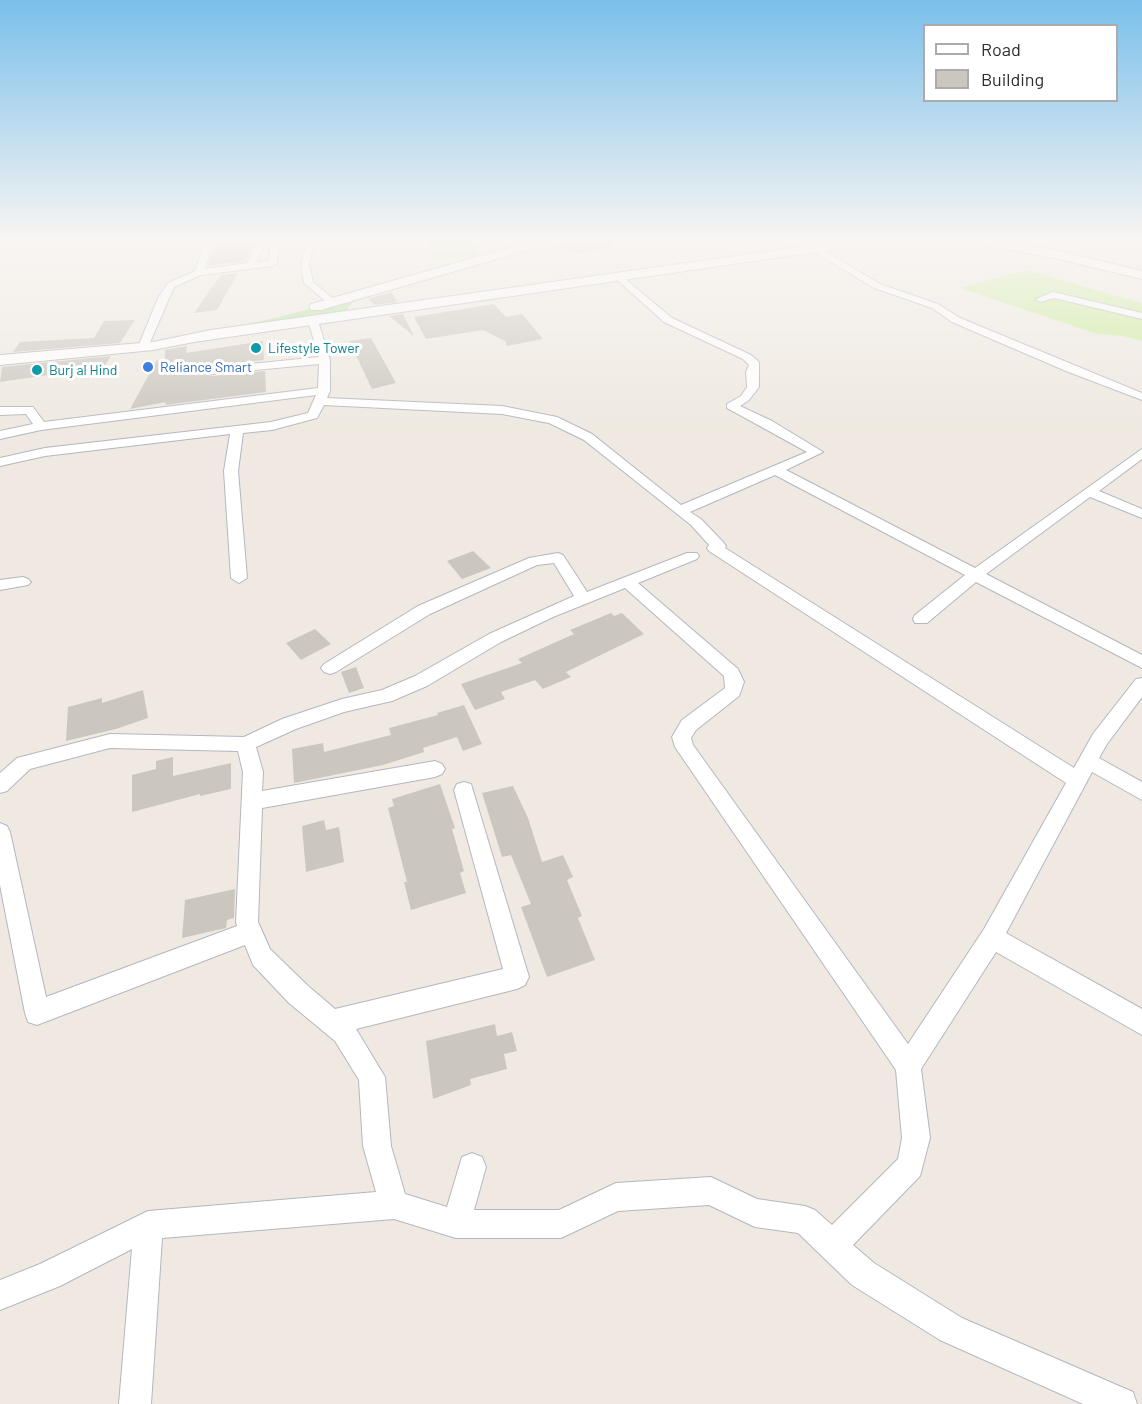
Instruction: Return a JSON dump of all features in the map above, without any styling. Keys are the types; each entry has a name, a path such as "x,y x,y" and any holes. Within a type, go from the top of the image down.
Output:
{"street":[{"path":"143,347 160,305"},
{"path":"196,338 322,305"},
{"path":"341,317 353,305"},
{"path":"0,360 143,347 425,305"},
{"path":"650,305 668,320 747,357 755,364 752,372 753,387 745,398 731,406 817,452 680,511"},
{"path":"931,305 956,320 1142,397"},
{"path":"1093,305 1142,316"},
{"path":"0,462 45,452 272,426 313,415 322,396 325,360 314,321"},
{"path":"212,371 325,360"},
{"path":"0,435 41,426 322,396 502,410 553,420 588,437 696,522 719,546 714,548 1083,771 1142,792"},
{"path":"0,411 29,410 41,426"},
{"path":"237,430 231,471 239,578"},
{"path":"921,619 976,574 1142,453"},
{"path":"776,470 1142,662"},
{"path":"1090,492 1142,514"},
{"path":"0,785 24,763 110,741 246,744 289,724 395,693 421,681 495,638 583,598 692,555"},
{"path":"330,669 424,610 534,561 558,558 583,598"},
{"path":"626,581 732,673 735,682 733,691 689,725 681,737 684,747 908,1066 916,1138 910,1166 832,1246"},
{"path":"0,585 23,582"},
{"path":"908,1066 992,937 1100,739 1142,684"},
{"path":"246,744 253,772 247,922 261,957 298,994 344,1032 372,1077 377,1146 394,1205"},
{"path":"252,801 435,769"},
{"path":"333,1022 517,977 464,790"},
{"path":"0,831 37,1013 251,932"},
{"path":"992,937 1142,1023"},
{"path":"456,1224 472,1167"},
{"path":"0,1295 50,1275 148,1226 394,1205 456,1224 561,1224 616,1197 711,1191 755,1214 805,1220 863,1274 951,1329 1121,1404"},
{"path":"135,1404 148,1226"}],"green space":[{"path":"327,305 351,305 341,317 215,333"},
{"path":"1009,305 1142,305 1142,341 1123,336 1097,334"}],"building":[{"path":"200,305 220,305 217,310 194,313"},
{"path":"494,305 506,317 522,314 543,339 507,346 505,341 483,330 426,339 414,317"},
{"path":"403,314 414,336 389,316"},
{"path":"135,320 120,343 13,352 20,342 94,338 104,321"},
{"path":"371,338 396,383 372,389 349,341"},
{"path":"263,341 264,360 212,366 204,372 212,376 265,371 266,392 165,405 166,402 130,409 157,360 165,359 165,350 187,346 186,353"},
{"name":"Burj al Hind","path":"111,356 104,367 0,382 2,367"},
{"path":"473,551 491,568 462,579 447,561"},
{"path":"611,613 614,616 622,613 644,634 566,672 571,677 543,689 535,680 501,692 505,699 475,710 461,684 522,663 518,659 574,634 570,630"},
{"path":"315,629 331,644 301,660 286,643"},
{"path":"356,667 364,688 349,693 341,672"},
{"path":"143,690 148,718 116,729 66,741 68,707 102,698 102,703"},
{"path":"464,705 482,744 463,751 457,737 423,748 424,752 383,765 294,783 292,749 323,743 324,752 391,735 389,728 438,715 437,713"},
{"path":"173,757 173,776 231,763 231,789 200,796 200,794 132,812 132,775 156,769 156,761"},
{"path":"440,784 455,828 452,829 464,871 460,873 466,893 411,910 404,882 407,882 388,808 394,806 392,799"},
{"path":"513,786 528,818 542,862 563,855 573,877 567,880 582,916 578,918 595,960 547,977 521,907 531,904 511,855 502,857 482,793"},
{"path":"324,820 326,830 339,827 344,862 306,872 302,826"},
{"path":"235,889 234,918 227,920 226,928 182,938 185,900"},
{"path":"495,1024 497,1036 512,1032 517,1051 504,1054 507,1069 470,1079 471,1085 433,1099 426,1041"}],"place":[{"name":"Lifestyle Tower","path":"256,348"},
{"name":"Reliance Smart","path":"148,367"},
{"name":"Burj al Hind","path":"37,370"}]}
